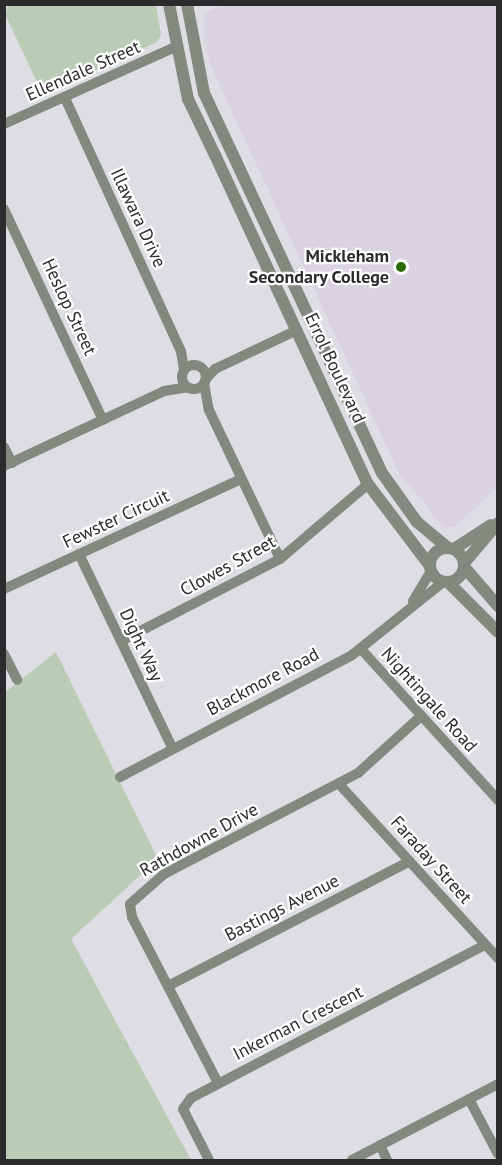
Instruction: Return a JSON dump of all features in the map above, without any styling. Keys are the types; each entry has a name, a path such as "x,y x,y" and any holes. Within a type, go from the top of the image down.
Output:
{"street":[{"name":"Errol Boulevard","path":"169,4 175,47 188,99 368,484 430,568 446,582"},
{"name":"Errol Boulevard","path":"187,4 204,93 382,473 411,516 451,548 465,565"},
{"name":"Ellendale Street","path":"4,124 175,47"},
{"name":"Illawara Drive","path":"65,98 190,369"},
{"name":"Heslop Street","path":"4,209 103,420"},
{"path":"164,391 189,388 205,381 231,361 297,330"},
{"path":"4,447 8,464 164,391 190,369 231,361"},
{"path":"190,369 205,381 209,410"},
{"path":"190,369 189,388 209,410 280,559"},
{"name":"Fewster Circuit","path":"4,589 241,478"},
{"name":"Clowes Street","path":"121,641 280,559 368,484"},
{"path":"430,568 437,551 451,548 498,522"},
{"path":"498,522 465,565 446,582 498,632"},
{"name":"Dight Way","path":"79,554 173,749"},
{"path":"465,565 498,606"},
{"name":"Blackmore Road","path":"411,603 430,568"},
{"name":"Blackmore Road","path":"120,777 361,649 411,603 446,582"},
{"name":"Nightingale Road","path":"361,649 498,800"},
{"path":"4,654 17,680"},
{"name":"Rathdowne Drive","path":"218,1083 132,917 129,910 136,896 164,874 339,784 421,716"},
{"name":"Faraday Street","path":"339,784 498,958"},
{"name":"Bastings Avenue","path":"168,986 410,861"},
{"name":"Inkerman Crescent","path":"209,1161 183,1106 218,1083 485,945"},
{"path":"352,1161 498,1084"},
{"path":"469,1099 498,1154"},
{"path":"380,1145 387,1161"}],"shaded area":[{"name":"Mickleham Secondary College","path":"223,5 497,5 497,488 455,527 444,527 399,473 209,62 203,34 205,13"}],"green space":[{"path":"9,4 156,5 161,35 157,42 43,95 5,14"},
{"path":"56,652 158,859 71,939 191,1160 5,1160 5,692"}],"place":[{"name":"Mickleham Secondary College","path":"401,267"}]}
